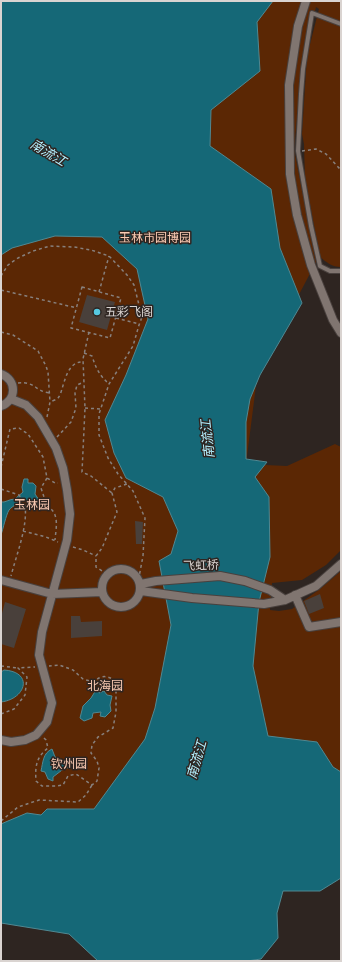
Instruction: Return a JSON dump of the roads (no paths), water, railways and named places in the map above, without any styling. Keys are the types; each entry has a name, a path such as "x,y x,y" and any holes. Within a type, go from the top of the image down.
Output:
{"street":[{"path":"306,1 298,26 289,85 290,174 297,215 312,266 333,320 341,333"},
{"path":"1,374 9,379 13,389 11,399 1,406"},
{"path":"1,740 11,742 25,740 36,734 47,722 52,703 39,655 42,632 68,540 70,514 66,482 56,448 38,417 26,405 11,399"},
{"path":"140,585 157,593 192,598 264,604 285,600 316,586 341,564"},
{"path":"118,568 130,570 135,574 140,585 138,598 134,603 128,606 115,606 109,603 102,592 102,585 107,574 118,568"},
{"name":"飞虹桥","path":"140,585 156,581 220,576 245,581 270,590 285,600"},
{"path":"5,581 52,594 102,592"},
{"path":"295,595 309,627 341,622"}],"lane":[{"path":"341,24 312,13 303,69 298,151 311,226 320,266 330,271 341,271"}],"water":[{"name":"南流江","path":"1,1 273,1 257,22 260,71 211,110 210,146 271,189 280,248 302,303 260,375 250,399 246,422 246,459 267,462 255,477 269,497 270,557 259,602 253,666 268,736 317,742 333,767 341,772 341,878 320,891 283,891 277,913 278,938 261,959 247,961 98,961 69,934 1,923 1,824 27,813 41,815 47,809 94,809 145,739 155,708 171,625 159,561 171,554 178,531 163,497 126,478 114,453 105,420 126,375 148,319 137,269 102,237 55,236 12,248 1,255"},
{"path":"24,479 28,479 28,483 33,483 36,486 35,494 41,503 40,506 27,501 21,502 13,507 8,512 1,535 1,502 15,499 23,492 22,487"},
{"path":"4,670 20,675 23,680 23,686 21,691 16,696 10,700 1,702 1,672"},
{"path":"96,690 100,690 99,693 104,691 107,695 112,696 110,705 111,711 105,717 100,716 101,712 93,713 92,718 84,721 80,718 83,706"},
{"path":"52,749 55,757 75,765 68,768 66,767 53,777 53,781 48,779 45,772 41,771 45,755"}],"place":[{"name":"五彩飞阁","path":"97,312"}],"park label":[{"name":"玉林市园博园","path":"155,238"},
{"name":"玉林园","path":"32,505"},
{"name":"北海园","path":"105,686"},
{"name":"钦州园","path":"69,764"}]}
